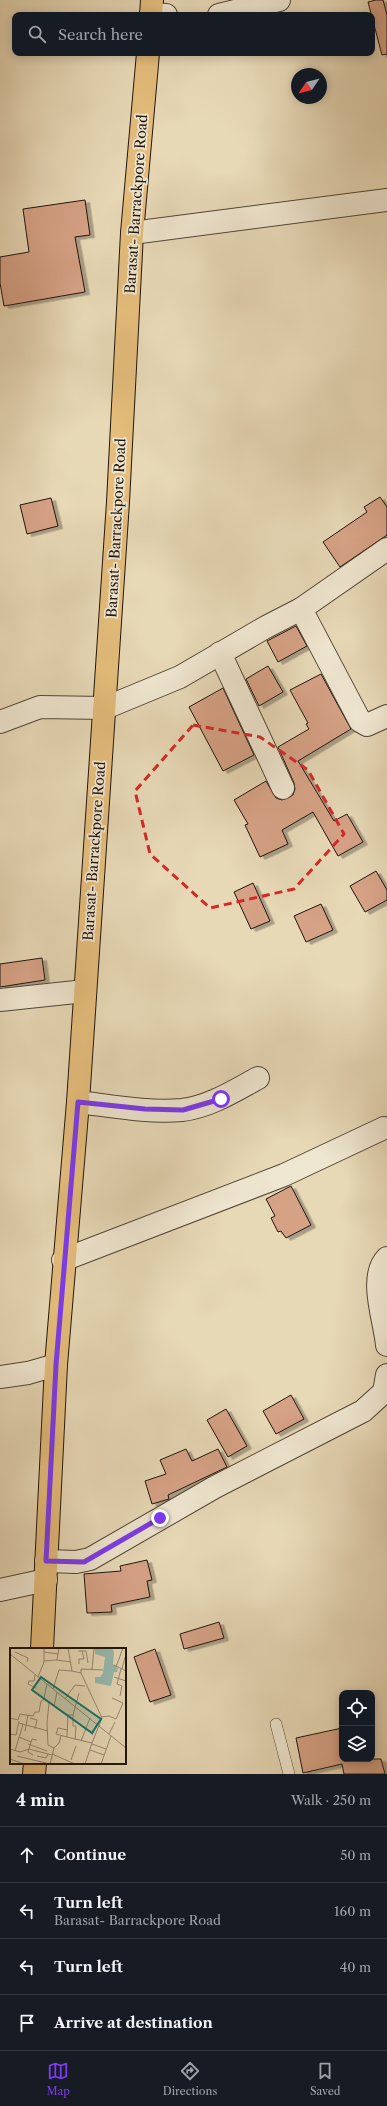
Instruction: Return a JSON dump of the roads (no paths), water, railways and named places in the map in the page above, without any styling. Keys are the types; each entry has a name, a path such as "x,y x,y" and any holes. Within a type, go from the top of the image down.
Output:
{"main road":[{"name":"Barasat- Barrackpore Road","path":"42,1648 56,1365 63,1260 78,1102 105,708 132,233 148,56"},
{"path":"34,1774 35,1764"}],"street":[{"path":"231,12 279,0"},
{"path":"132,233 387,200"},
{"path":"0,722 40,707 105,708 180,677 266,627 301,609 387,549"},
{"path":"301,609 360,721 367,725 387,716"},
{"path":"220,653 283,788"},
{"path":"0,1000 85,991"},
{"path":"78,1102 145,1109 183,1110 221,1099 258,1078"},
{"path":"63,1260 284,1175 384,1128"},
{"path":"387,1258 383,1262 377,1280 387,1345"},
{"path":"0,1377 28,1373 56,1365"},
{"path":"0,1590 46,1570 90,1559 215,1487 363,1411 386,1387"}],"lane":[{"path":"276,1724 289,1774"}]}
